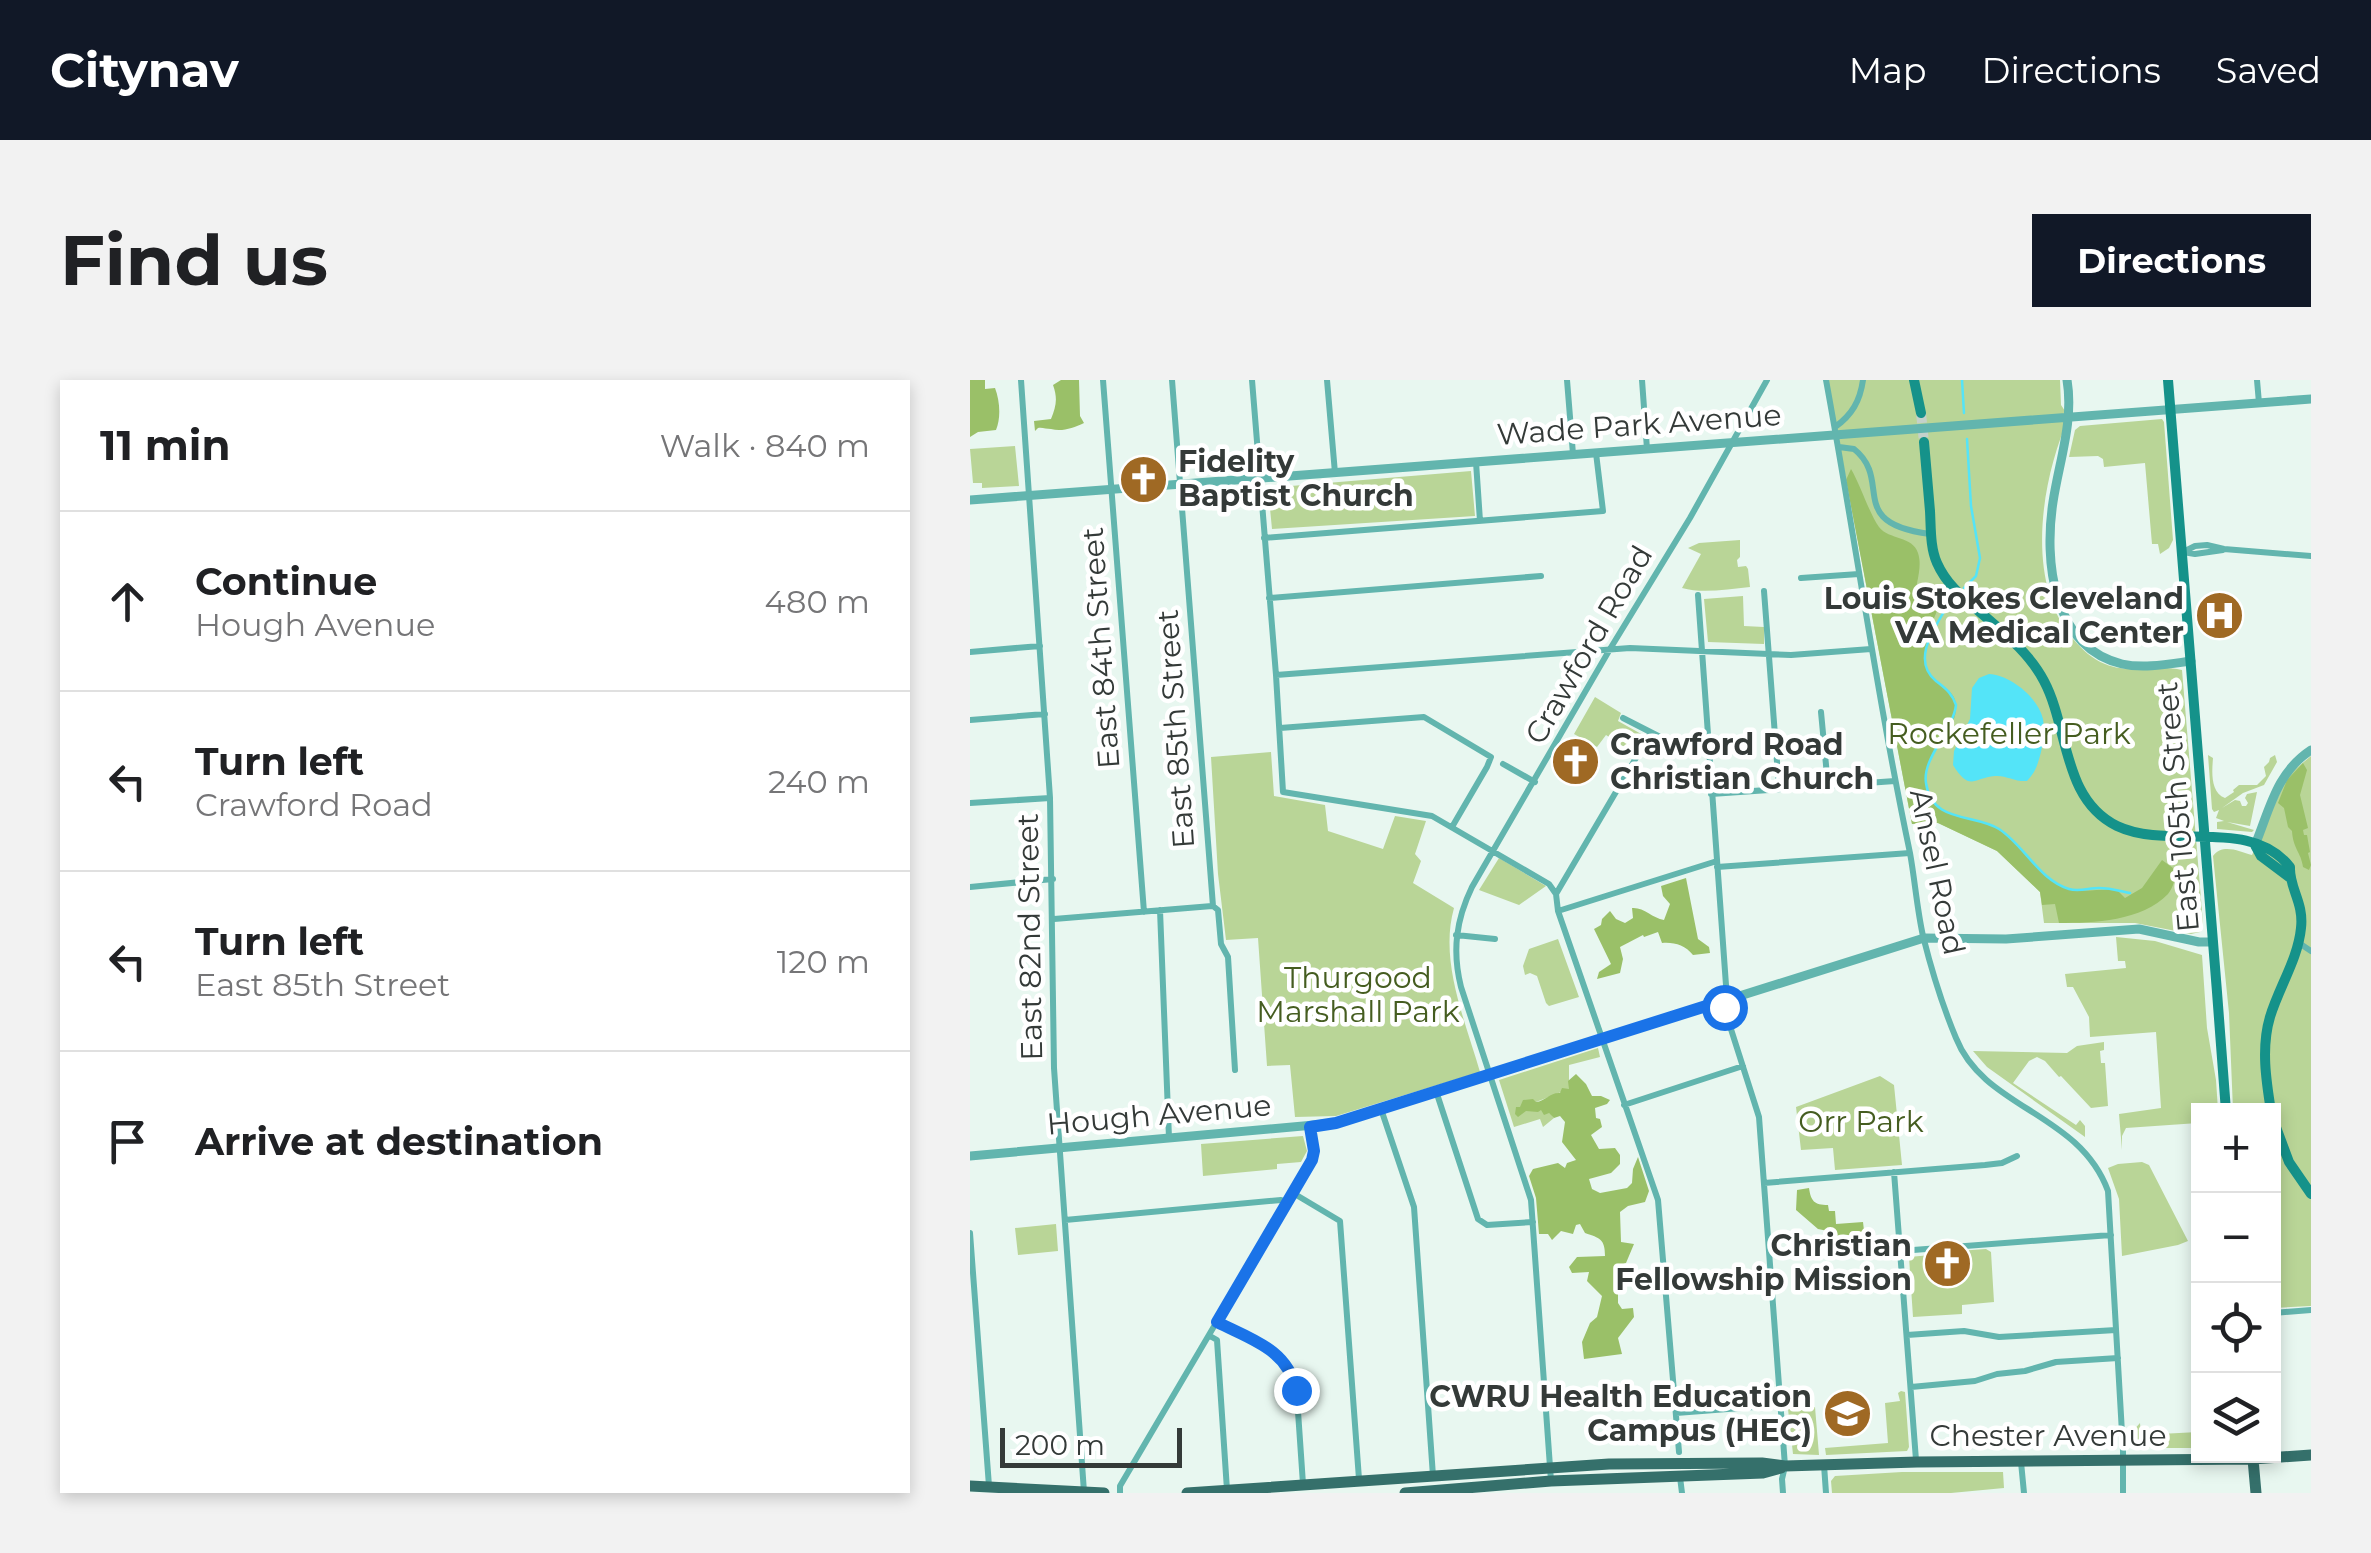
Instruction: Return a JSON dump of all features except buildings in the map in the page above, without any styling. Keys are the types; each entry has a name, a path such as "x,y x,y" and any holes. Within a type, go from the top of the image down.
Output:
{"main road":[{"path":"1914,380 1921,414"},
{"name":"East 105th Street","path":"2168,380 2225,1103"},
{"path":"1924,442 1935,559 1950,584 2020,648 2038,670 2056,711 2075,780 2094,808 2112,823 2130,830 2269,847 2290,868 2289,876 2302,910 2301,933 2267,1030 2270,1103"},
{"path":"2281,1141 2289,1162 2311,1194"},
{"name":"Chester Avenue","path":"2281,1456 2311,1455"},
{"name":"Chester Avenue","path":"1187,1493 1433,1476 1551,1481 1609,1464 1785,1466 2191,1458"},
{"path":"2254,1463 2256,1493"},
{"name":"Chester Avenue","path":"1404,1493 1551,1481 1763,1473 1785,1466"},
{"path":"970,1486 1104,1493"}],"street":[{"name":"East 82nd Street","path":"1021,380 1050,798 1054,1068 1084,1493"},
{"name":"East 84th Street","path":"1103,380 1144,912"},
{"name":"East 85th Street","path":"1172,380 1213,906 1218,910 1222,944 1228,956 1235,1070"},
{"path":"1252,380 1283,792 1432,816 1549,884 1556,894 1558,911 1660,1212 1679,1452"},
{"path":"1327,380 1336,474"},
{"path":"1567,380 1573,455"},
{"path":"1642,380 1647,449"},
{"name":"Crawford Road","path":"1456,935 1466,900 1494,850 1767,380"},
{"name":"Ansel Road","path":"1826,380 1924,938 1952,1030 1970,1064 2074,1139 2093,1160 2109,1195 2123,1493"},
{"path":"1836,431 1852,412 1863,380"},
{"path":"2066,380 2069,417 2049,533 2053,582 2064,616 2084,643 2113,661 2132,666 2191,662"},
{"path":"2257,380 2259,403"},
{"name":"Wade Park Avenue","path":"970,500 1732,443 1836,431 2311,400"},
{"path":"1838,448 1854,449 1865,460 1876,506 1886,520 1901,528 1932,534"},
{"path":"1264,538 1603,511 1596,453"},
{"path":"1476,462 1480,521"},
{"path":"2184,552 2224,549 2311,556"},
{"path":"1801,578 1859,574"},
{"path":"1269,598 1541,576"},
{"path":"1764,591 1779,788"},
{"path":"1698,595 1724,1000 1759,1117 1785,1466 1783,1493"},
{"path":"970,652 1040,646"},
{"path":"1276,675 1630,648 1791,656 1871,649"},
{"path":"1821,712 1828,786"},
{"path":"970,720 1044,714"},
{"path":"1280,728 1424,716 1491,757 1452,827"},
{"path":"1623,718 1672,743 1708,740"},
{"path":"1556,894 1650,734"},
{"path":"2255,845 2278,785 2293,764 2311,750"},
{"path":"1503,764 1535,782"},
{"path":"1712,794 1895,781"},
{"path":"970,804 1050,798"},
{"path":"1558,911 1717,864 1910,853"},
{"path":"970,887 1053,879"},
{"path":"1054,919 1213,906"},
{"path":"1160,910 1169,1138"},
{"name":"Hough Avenue","path":"970,1156 1336,1123 1924,938 2006,939 2140,929 2213,942"},
{"path":"1495,939 1456,935 1455,951 1459,980 1531,1200 1551,1481"},
{"path":"2298,943 2311,951"},
{"path":"1624,1105 1742,1066"},
{"path":"1436,1091 1478,1219 1487,1225 1533,1222"},
{"path":"1381,1109 1414,1207 1433,1476"},
{"path":"1120,1493 1120,1486 1313,1156 1310,1127"},
{"path":"1764,1183 2002,1163 2018,1156"},
{"path":"1894,1172 1916,1462"},
{"path":"1293,1193 1340,1222 1359,1482"},
{"path":"1065,1220 1281,1200 1288,1203"},
{"path":"970,1232 989,1488"},
{"path":"1900,1251 2112,1236"},
{"path":"2281,1312 2311,1310"},
{"path":"1217,1322 1267,1347 1291,1372 1297,1397 1303,1486"},
{"path":"1907,1335 1964,1331 1999,1338 2116,1330"},
{"path":"1210,1336 1217,1340 1227,1492"},
{"path":"1911,1387 1974,1382 2056,1362 2118,1358"},
{"path":"1676,1413 1780,1405"},
{"path":"2022,1462 2024,1493"},
{"path":"1824,1465 1826,1493"},
{"path":"1680,1477 1682,1493"}],"green space":[{"path":"970,380 985,380 985,389 995,388 999,420 996,430 970,437"},
{"path":"1061,380 1079,380 1080,416 1084,423 1063,430 1035,431 1034,421 1051,419 1056,402 1053,385"},
{"name":"Rockefeller Park","path":"1827,380 2060,380 2061,405 2069,417 2045,500 2043,561 2048,590 2058,617 2074,640 2096,660 2125,669 2182,670 2203,923 2200,932 2191,934 2135,923 2044,923 2040,892 1997,851 1938,823 1912,824"},
{"path":"2162,419 2173,540 2160,554 2158,544 2152,544 2145,463 2104,467 2098,456 2069,457 2075,430 2080,426"},
{"path":"1015,446 1019,486 982,488 982,483 973,483 970,449"},
{"path":"1851,469 1879,527 1911,544 1918,553 1915,600 1925,598 1940,604 1927,641 1925,661 1927,670 1950,692 1956,705 1951,725 1926,774 1930,797 1946,812 2000,830 2050,879 2070,889 2117,890 2125,898 2142,888 2162,860 2177,871 2170,892 2157,903 2117,919 2059,923 2055,904 2042,905 2040,892 1997,851 1938,823 1912,824 1846,480"},
{"path":"1471,471 1475,516 1272,529 1268,488"},
{"path":"1740,540 1738,567 1748,569 1750,587 1707,591 1682,588 1701,554 1688,548 1699,543"},
{"path":"1743,596 1744,626 1764,627 1764,644 1708,642 1704,599"},
{"path":"1595,697 1621,713 1618,721 1643,735 1632,752 1606,735 1597,747 1574,734"},
{"name":"Thurgood Marshall Park","path":"1271,752 1274,796 1325,805 1328,831 1383,849 1395,816 1426,821 1415,854 1421,861 1413,883 1454,908 1450,928 1452,969 1480,1072 1336,1116 1295,1117 1290,1065 1267,1066 1258,938 1226,940 1218,874 1211,757"},
{"path":"2208,755 2213,758 2214,786 2225,798 2239,785 2257,785 2266,776 2264,767 2275,755 2277,762 2264,785 2243,793 2222,808 2235,800 2246,806 2247,794 2257,792 2250,826 2227,822 2252,832 2217,829 2217,822 2224,821 2216,818 2219,810 2212,809"},
{"path":"2311,756 2311,1306 2281,1308 2281,1103 2233,1103 2229,1013 2213,856 2226,849 2252,855 2288,775"},
{"path":"2303,763 2307,770 2300,795 2308,828 2303,830 2310,852 2309,870 2303,867 2284,808 2278,803 2287,780"},
{"path":"1499,858 1546,886 1519,905 1479,890"},
{"path":"1686,878 1698,939 1709,947 1710,953 1693,955 1679,945 1662,943 1658,932 1643,935 1620,947 1620,973 1597,979 1599,972 1611,964 1594,929 1602,919 1610,911 1625,923 1633,918 1632,908 1664,920 1670,904 1661,886"},
{"path":"2116,937 2155,941 2202,955 2218,1103 2191,1103 2191,1123 2126,1128 2122,1150 2119,1114 2161,1108 2156,1032 2090,1037 2089,1017 2073,987 2067,987 2065,974 2126,968 2125,961 2118,961"},
{"path":"1558,939 1579,997 1549,1006 1537,976 1525,975 1523,966 1529,949"},
{"path":"2104,1042 2104,1050 2100,1051 2101,1063 2105,1063 2108,1106 2091,1108 2037,1057 2029,1061 2013,1083 2076,1125 2080,1120 2085,1126 2085,1137 1987,1067 1973,1051 2067,1053 2077,1046"},
{"path":"1598,1048 1600,1057 1569,1065 1569,1089 1536,1102 1526,1111 1545,1111 1554,1118 1543,1127 1540,1119 1514,1127 1499,1080"},
{"path":"1576,1074 1592,1096 1610,1100 1595,1108 1602,1127 1591,1135 1599,1149 1615,1148 1620,1155 1620,1164 1611,1173 1589,1179 1592,1189 1600,1193 1627,1188 1632,1183 1638,1157 1649,1191 1645,1202 1620,1212 1621,1242 1634,1244 1626,1263 1618,1266 1618,1303 1622,1309 1633,1308 1634,1317 1618,1338 1622,1354 1584,1359 1582,1342 1597,1317 1602,1296 1587,1281 1589,1272 1572,1273 1569,1267 1577,1257 1605,1256 1604,1246 1598,1238 1585,1233 1580,1224 1573,1234 1561,1231 1552,1240 1548,1234 1539,1234 1536,1198 1529,1176 1533,1169 1558,1163 1565,1168 1576,1160 1562,1142 1565,1122 1560,1116 1544,1115 1541,1110 1526,1111 1518,1117 1515,1114 1523,1100 1536,1102 1560,1093 1562,1088 1569,1089 1568,1081"},
{"name":"Orr Park","path":"1880,1076 1894,1085 1902,1165 1835,1170 1833,1148 1801,1150 1796,1107"},
{"path":"1303,1136 1307,1151 1301,1162 1277,1164 1277,1169 1203,1176 1201,1144"},
{"path":"2142,1162 2149,1165 2188,1241 2122,1256 2119,1199 2108,1168"},
{"path":"1809,1188 1814,1201 1835,1211 1836,1224 1863,1222 1865,1239 1858,1244 1855,1239 1849,1246 1834,1240 1833,1232 1818,1229 1796,1210 1797,1190"},
{"path":"1056,1224 1058,1251 1018,1255 1015,1228"},
{"path":"1958,1251 1991,1252 1994,1302 1962,1305 1962,1314 1913,1317 1909,1257 1942,1254 1944,1272 1959,1271"},
{"path":"1901,1391 1905,1392 1907,1451 1826,1455 1825,1448 1888,1443 1885,1403 1900,1401"},
{"path":"1815,1407 1819,1455 1793,1454 1788,1409"},
{"path":"2140,1423 2141,1435 2191,1432 2191,1448 2134,1448 2131,1433"},
{"path":"2003,1472 2004,1488 1951,1493 1832,1493 1831,1481 1835,1476"}],"water":[{"path":"1989,674 2006,678 2022,689 2043,719 2041,752 2027,781 1999,776 1968,781 1953,765 1954,751 1970,719 1972,688 1979,678"}],"waterway":[{"path":"1962,380 1964,413"},
{"path":"1964,588 1976,576 1980,558 1971,506 1967,439"},
{"path":"1950,601 1925,652 1928,672 1956,705 1926,774 1930,796 1945,811 1999,829 2058,884 2073,890 2103,888 2130,893"}],"tunnel":[{"path":"1921,413 1924,442"}],"place":[{"name":"Fidelity Baptist Church","path":"1143,479"},
{"name":"Louis Stokes Cleveland VA Medical Center","path":"2219,616"},
{"name":"Crawford Road Christian Church","path":"1575,762"},
{"name":"Christian Fellowship Mission","path":"1947,1263"},
{"name":"CWRU Health Education Campus (HEC)","path":"1847,1414"}],"route":[{"path":"1296,1390 1291,1372 1274,1352 1217,1322 1312,1160 1310,1127 1336,1123 1722,1001 1724,1007"}]}
